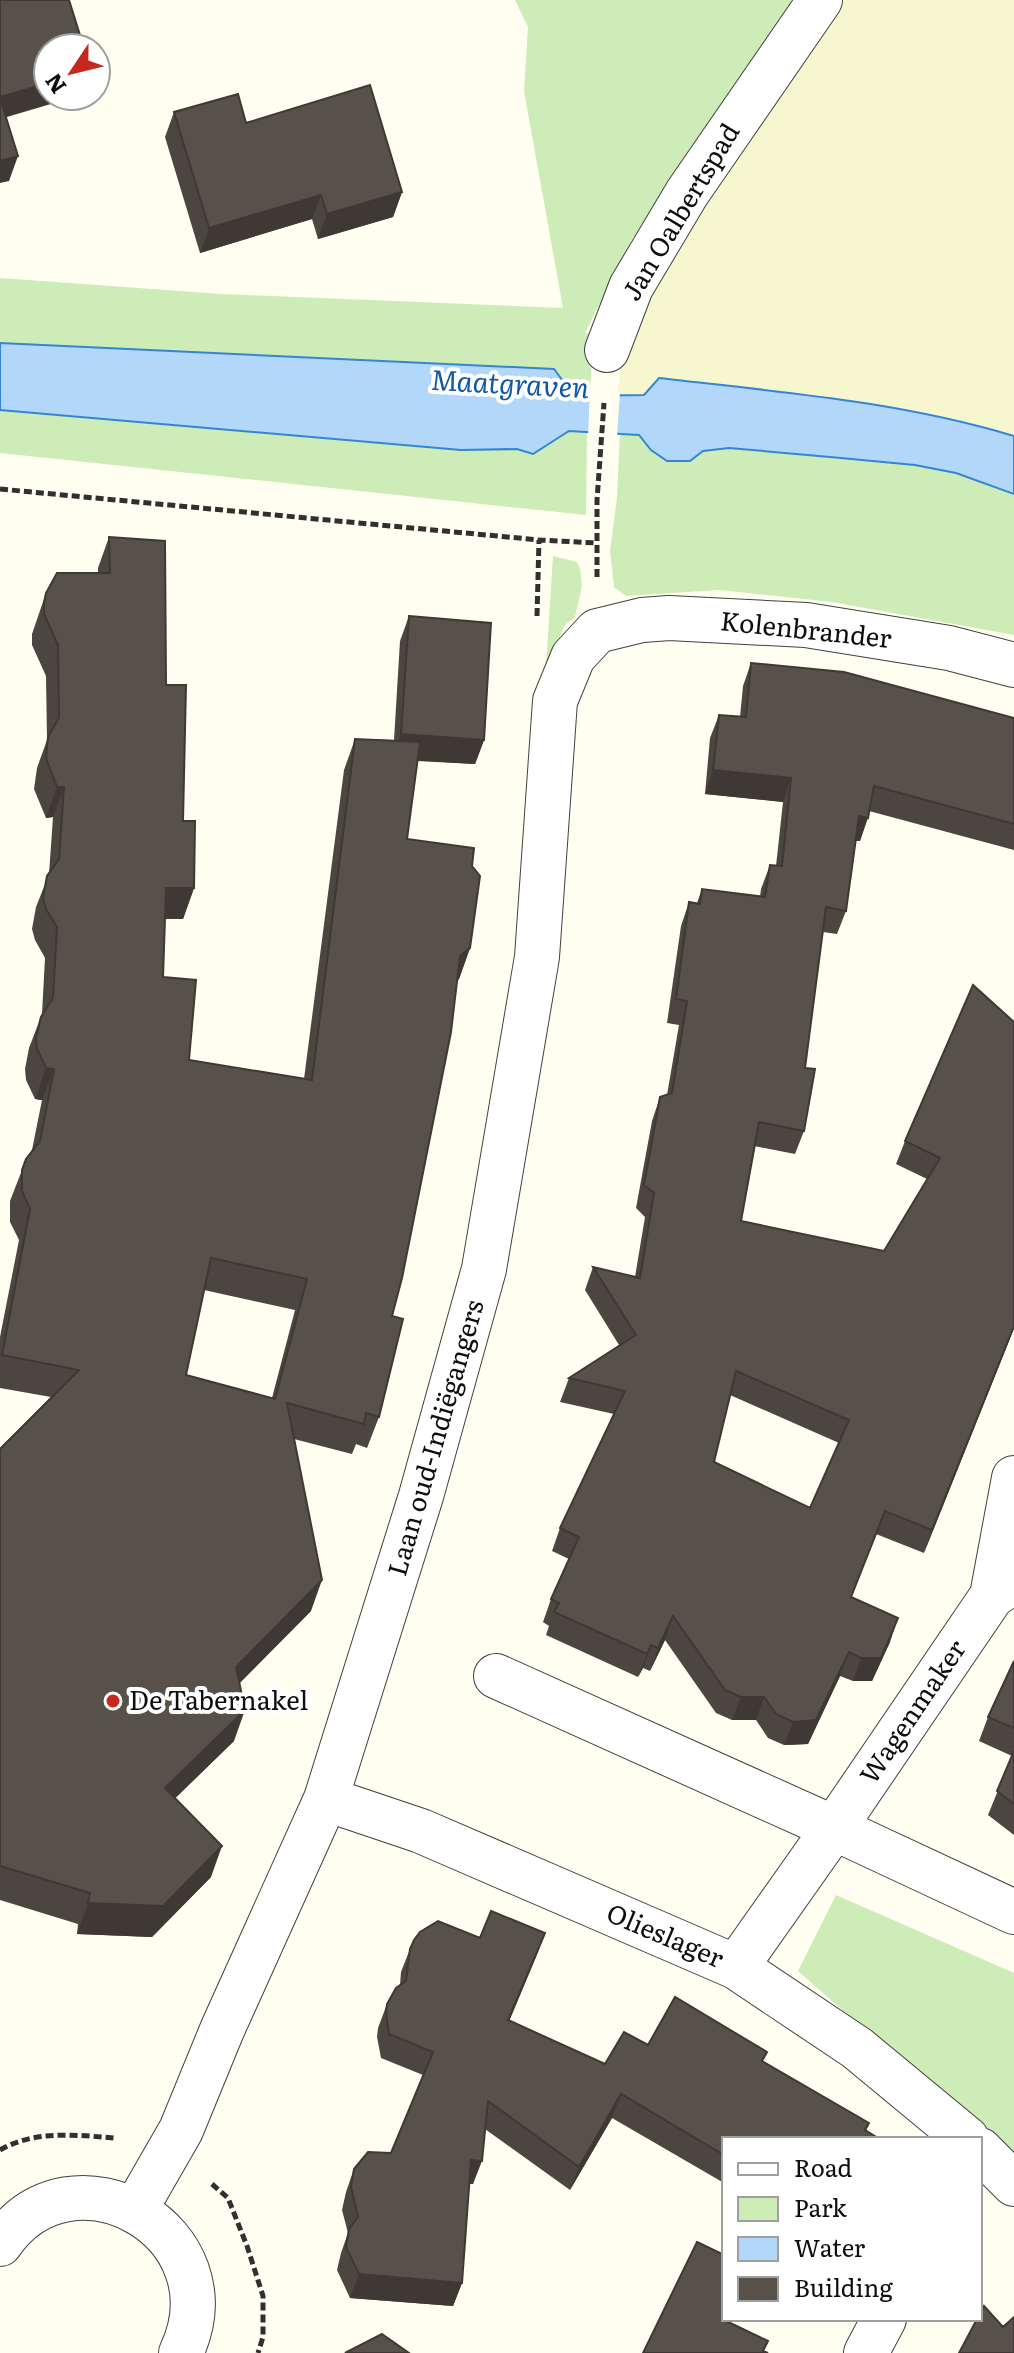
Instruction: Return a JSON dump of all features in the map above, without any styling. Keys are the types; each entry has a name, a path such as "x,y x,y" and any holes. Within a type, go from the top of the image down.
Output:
{"street":[{"name":"Jan Oalbertspad","path":"607,350 631,287 687,193 820,0"},
{"name":"Kolenbrander","path":"597,631 642,620 669,618 806,625 949,648 1014,665"},
{"name":"Laan oud-Indiëgangers","path":"135,2210 181,2130 222,2030 326,1799 421,1496 484,1269 537,957 555,701 573,657 597,631"},
{"name":"Wagenmaker","path":"834,1828 1003,1589 1014,1478"},
{"path":"496,1676 1014,1912"},
{"name":"Olieslager","path":"326,1799 421,1831 736,1967 857,2048 965,2137"},
{"path":"736,1967 834,1828"},
{"path":"982,2152 1014,2184"},
{"path":"0,2244 7,2233 28,2216 53,2203 81,2199 109,2200 135,2210 164,2232 184,2262 193,2298 190,2334 181,2353"},
{"path":"866,2353 883,2321"}],"path":[{"path":"0,489 596,543 607,350"}],"green space":[{"path":"515,0 792,0 631,241 585,333 593,335 590,394 574,396 554,369 0,343 0,278 221,294 563,308 524,91 528,27"},
{"path":"841,0 1014,0 1014,436 919,411 660,378 644,395 617,396 624,347 663,260"},
{"path":"0,410 461,450 517,449 533,454 569,431 587,432 586,515 0,453"},
{"path":"620,434 639,435 651,450 690,461 703,451 729,448 915,465 956,473 1014,494 1014,635 832,602 719,590 626,596 614,587 610,551 617,498"},
{"path":"553,556 577,562 582,586 575,617 565,625 546,666"},
{"path":"836,1895 1014,1973 1014,2161 798,1971"}],"water":[{"name":"Maatgraven","path":"0,343 554,369 574,396 644,395 659,378 838,399 927,414 1014,436 1014,494 956,473 915,465 729,448 703,451 690,461 667,461 651,450 639,435 569,431 533,454 517,449 461,450 0,410"}],"pier":[{"path":"590,390 620,392 617,437 588,436"}],"building":[{"path":"0,0 69,0 79,32 32,32 32,88 0,97"},
{"path":"370,85 402,192 327,214 321,195 209,228 174,112 238,94 246,123"},
{"path":"0,98 18,156 0,161"},
{"path":"109,537 165,541 166,685 186,685 183,821 195,821 194,888 166,888 163,977 196,980 189,1060 312,1080 355,739 420,742 407,839 474,848 472,866 480,876 470,948 460,956 451,1032 392,1316 403,1319 379,1417 366,1413 364,1424 287,1403 322,1580 236,1667 245,1710 165,1788 222,1846 163,1906 88,1903 90,1893 0,1866 0,1449 79,1370 2,1355 30,1209 22,1191 22,1170 26,1159 40,1141 54,1069 46,1068 37,1049 36,1038 41,1017 53,998 57,927 43,898 47,876 59,859 64,787 57,787 46,758 48,737 59,718 58,645 44,614 44,603 57,573 110,573","holes":["211,1258 307,1279 275,1399 186,1375"]},
{"path":"409,616 491,623 484,740 401,734"},
{"path":"751,663 844,672 1014,718 1014,824 874,786 868,818 859,816 846,911 826,907 805,1068 815,1069 804,1131 759,1122 741,1221 884,1251 940,1158 905,1141 973,985 1014,1022 1014,1326 932,1530 885,1511 851,1597 898,1618 881,1658 861,1658 849,1652 816,1720 793,1722 776,1714 764,1697 741,1697 725,1690 673,1616 658,1648 651,1645 647,1654 554,1612 559,1603 551,1599 579,1537 560,1528 625,1391 569,1378 636,1335 593,1267 640,1278 654,1193 644,1185 660,1097 672,1093 687,1001 676,999 689,902 700,904 702,889 765,897 770,865 782,866 791,778 713,770 719,715 746,717","holes":["736,1371 849,1420 810,1508 714,1462"]},
{"path":"1014,1661 1014,1728 988,1717"},
{"path":"1014,1751 1014,1804 997,1791"},
{"path":"491,1911 545,1933 508,2020 605,2064 624,2032 648,2045 675,1997 767,2052 762,2061 869,2123 865,2130 876,2137 722,2137 722,2154 621,2094 579,2167 488,2101 482,2161 471,2160 462,2283 359,2274 346,2247 349,2229 358,2217 351,2187 354,2169 368,2152 391,2153 433,2052 389,2034 387,2004 396,1988 406,1981 410,1949 420,1932 438,1921 480,1938"},
{"path":"697,2242 722,2254 722,2321 768,2341 763,2351 768,2353 643,2353"},
{"path":"984,2306 1003,2327 1014,2317 1014,2353 959,2353 976,2321 982,2321"},
{"path":"382,2334 409,2353 345,2353"}],"place":[{"name":"De Tabernakel","path":"113,1701"}]}
